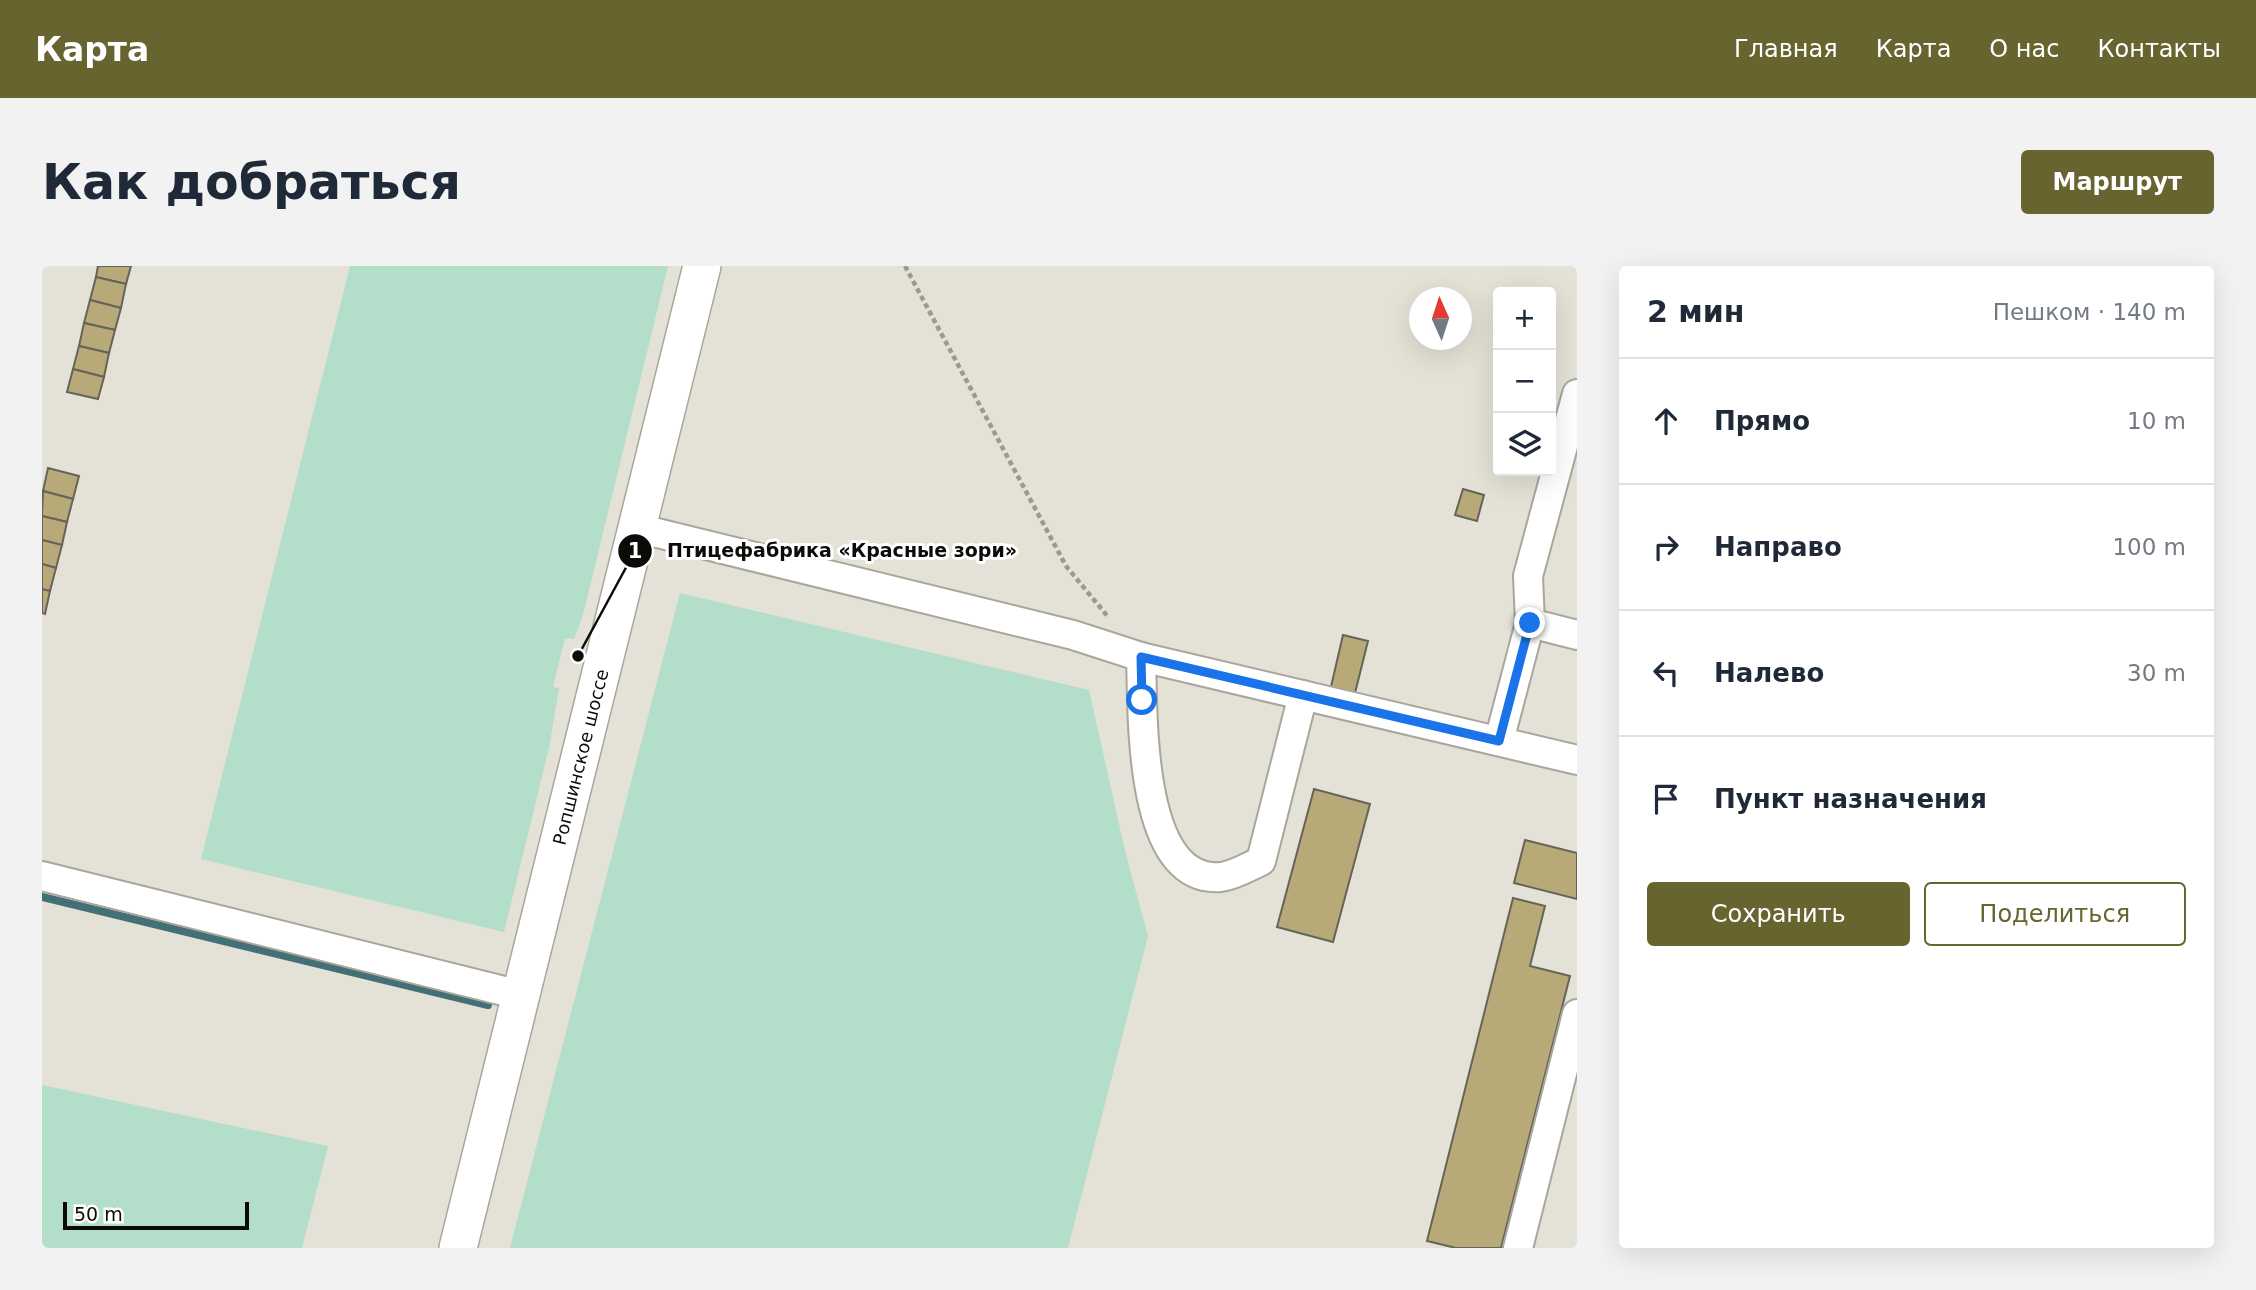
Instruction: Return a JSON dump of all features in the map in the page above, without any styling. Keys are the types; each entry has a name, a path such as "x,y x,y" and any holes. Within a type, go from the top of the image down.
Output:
{"main road":[{"name":"Ропшинское шоссе","path":"458,1248 702,266"}],"street":[{"path":"1499,741 1530,623 1528,576 1577,394"},
{"path":"637,528 1073,635 1141,657 1577,760"},
{"path":"1530,623 1577,635"},
{"path":"1141,657 1151,797 1165,844 1181,864 1198,875 1221,877 1261,861 1303,695"},
{"path":"42,876 520,995"},
{"path":"1518,1248 1577,1014"}],"path":[{"path":"905,266 1066,566 1141,657"}],"green space":[{"path":"350,266 668,266 583,615 574,639 565,638 553,687 559,688 549,748 504,932 201,859"},
{"path":"680,593 1089,690 1126,855 1148,936 1068,1248 510,1248"},
{"path":"42,1085 328,1146 302,1248 42,1248"}],"building":[{"path":"98,266 131,266 126,284 96,277"},
{"path":"96,277 126,284 121,308 90,300"},
{"path":"90,300 121,308 115,330 84,323"},
{"path":"84,323 115,330 109,353 79,346"},
{"path":"79,346 109,353 104,377 73,369"},
{"path":"73,369 104,377 98,399 67,392"},
{"path":"48,468 79,476 73,499 43,491"},
{"path":"1463,489 1484,495 1477,521 1455,515"},
{"path":"43,491 73,499 67,522 42,516"},
{"path":"42,516 67,522 62,545 42,540"},
{"path":"42,540 62,545 56,568 42,564"},
{"path":"42,564 56,568 50,591 42,589"},
{"path":"42,589 50,591 45,614 42,613"},
{"path":"1343,635 1368,641 1354,697 1330,691"},
{"path":"1314,789 1370,804 1333,942 1277,927"},
{"path":"1525,840 1577,853 1577,899 1514,883"},
{"path":"1513,898 1545,906 1530,966 1570,976 1501,1248 1456,1248 1427,1241"}],"waterway":[{"path":"42,897 488,1005"}],"place":[{"name":"Птицефабрика «Красные зори»","path":"578,656"}],"route":[{"path":"1142,700 1141,657 1499,741 1530,623"}]}
